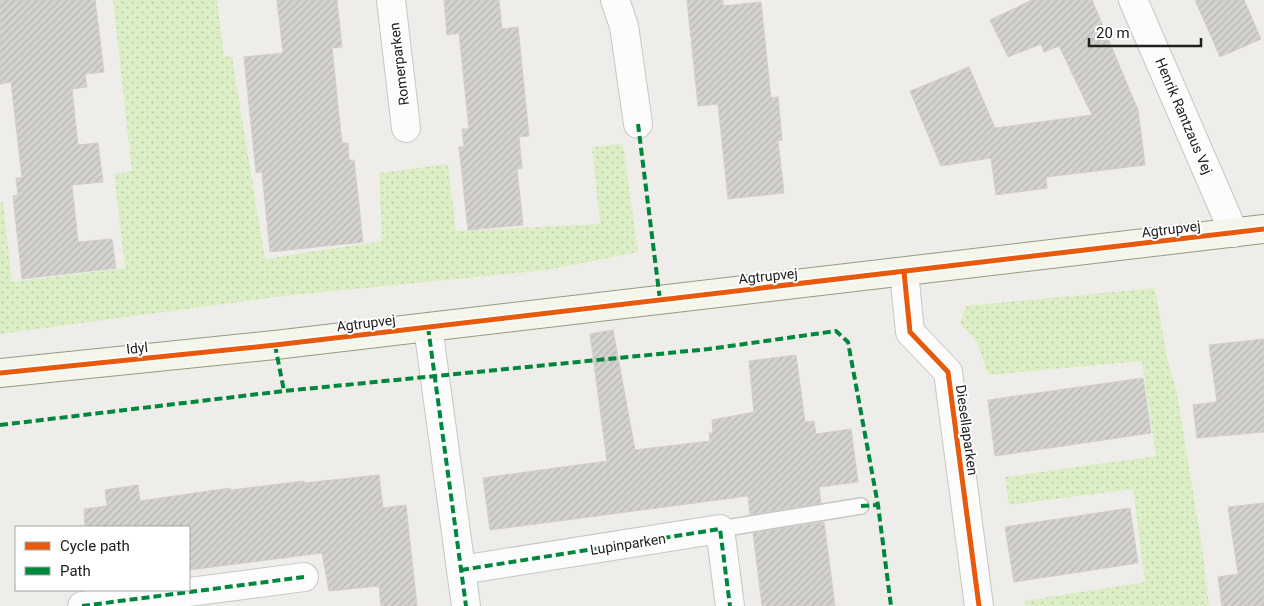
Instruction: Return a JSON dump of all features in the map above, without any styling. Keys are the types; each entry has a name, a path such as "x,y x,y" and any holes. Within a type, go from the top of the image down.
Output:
{"street":[{"name":"Romerparken","path":"391,0 406,128"},
{"path":"615,0 624,26 638,124"},
{"name":"Henrik Rantzaus Vej","path":"1134,0 1234,233"},
{"name":"Agtrupvej","path":"275,345 1264,229"},
{"name":"Diesellaparken","path":"904,272 910,332 948,372 979,606"},
{"path":"428,327 466,606"},
{"name":"Idyl","path":"0,373 275,345"},
{"path":"720,530 730,606"},
{"name":"Lupinparken","path":"461,570 720,530"},
{"path":"86,606 304,577"}],"lane":[{"path":"720,530 861,506"}],"green space":[{"path":"113,0 217,0 224,56 232,57 265,259 382,241 379,173 448,164 456,231 600,224 592,147 623,144 638,252 547,270 283,296 0,334 0,203 3,202 12,282 125,268 114,174 132,171"},
{"path":"1155,288 1167,358 1177,393 1202,546 1209,606 1025,606 1024,601 1145,582 1133,489 1009,505 1005,477 1156,456 1142,361 988,375 977,342 960,323 966,306"}],"building":[{"path":"0,0 95,0 104,72 85,74 87,87 72,89 78,145 98,143 103,182 72,185 78,242 112,239 116,268 22,279 13,196 18,195 16,178 22,178 11,82 0,84"},
{"path":"277,0 337,0 342,47 332,48 342,143 348,143 349,160 354,160 363,242 270,252 262,172 256,173 244,57 283,53"},
{"path":"444,0 499,0 502,29 518,27 529,136 519,137 522,168 517,169 523,225 468,230 459,147 464,147 462,129 469,129 459,33 447,35"},
{"path":"687,0 723,0 723,6 761,2 771,98 778,97 782,140 778,141 784,193 728,199 718,104 698,106"},
{"path":"1032,0 1092,0 1138,110 1145,165 1046,177 1047,188 996,195 991,158 941,166 910,91 969,67 995,128 1092,115 1059,46 1044,52 1041,44 1008,57 990,20"},
{"path":"1195,0 1244,0 1261,39 1220,57"},
{"path":"613,330 635,450 710,441 709,433 713,433 712,420 754,412 749,361 796,355 805,422 814,421 816,434 851,429 858,482 819,487 821,503 750,515 748,496 490,530 483,478 607,461 590,334"},
{"path":"1264,339 1264,432 1197,438 1193,405 1217,402 1209,345"},
{"path":"1143,378 1151,433 995,456 988,400"},
{"path":"379,475 383,508 406,505 417,606 381,606 379,586 329,591 322,553 190,570 190,526 85,526 84,509 107,506 105,490 138,485 140,501 230,488 231,490 304,481 304,483"},
{"path":"1264,503 1264,606 1222,606 1218,577 1238,574 1228,507"},
{"path":"1130,508 1138,563 1014,582 1005,527"},
{"path":"824,522 835,606 762,606 753,533"}],"marked path":[{"path":"638,124 660,300"},
{"path":"428,327 466,606"},
{"path":"0,425 284,391 709,349 836,331 848,342 878,505 891,606"},
{"path":"275,345 284,391"},
{"path":"861,506 878,505"},
{"path":"461,570 720,529 730,606"},
{"path":"82,606 304,577"}],"cycle path":[{"path":"0,373 275,345 1264,229"},
{"path":"904,272 910,332 948,372 979,606"}]}
